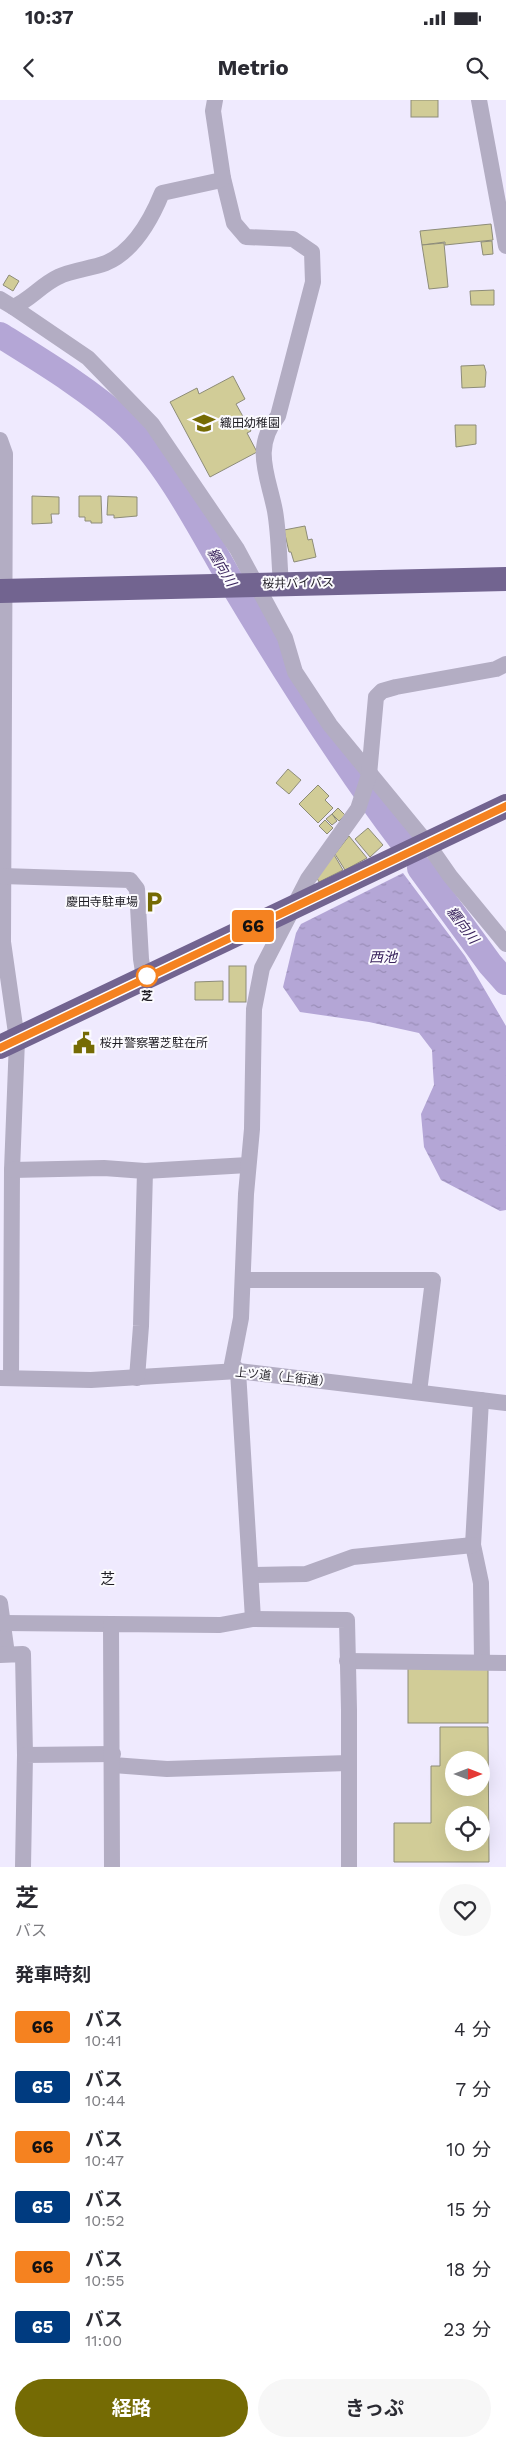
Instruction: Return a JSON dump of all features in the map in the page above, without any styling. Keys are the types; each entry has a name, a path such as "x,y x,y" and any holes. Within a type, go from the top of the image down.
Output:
{"highway":[{"name":"桜井バイパス","path":"3,590 506,579"},
{"path":"8,1044 506,806"}],"street":[{"path":"216,100 213,111 223,178 234,223 246,237 293,239 312,252 313,282 278,416 267,430 262,460 275,512 281,584"},
{"path":"479,100 506,246"},
{"path":"6,303 26,302 57,278 107,262 130,247 154,213 162,193 223,178"},
{"path":"6,303 88,358 152,424 237,549 251,584 285,638 295,672 330,725 369,776 427,843 450,876 506,944"},
{"path":"0,440 5,454 2,942 8,1044 12,1170 6,1378"},
{"path":"253,1619 238,1371 232,1364 240,1318 243,1280 248,1165 252,1129 254,1009 262,968 308,879 358,809 369,776 376,697 382,691 496,669 506,664"},
{"path":"2,876 130,880 137,889 140,959 144,978"},
{"path":"12,1170 104,1168 145,1171 248,1165"},
{"path":"137,1378 142,1326 145,1171"},
{"path":"243,1280 433,1280 419,1392"},
{"name":"上ツ道（上街道）","path":"6,1378 91,1380 238,1371 506,1403"},
{"path":"481,1400 473,1545 481,1583 482,1662"},
{"path":"250,1576 306,1574 353,1557 473,1545"},
{"path":"0,1603 3,1623 3,1654 23,1654 23,1867"},
{"path":"3,1623 220,1625 253,1619 347,1620 349,1867"},
{"path":"111,1624 112,1867"},
{"path":"347,1661 506,1663"},
{"path":"24,1755 113,1759 167,1769 348,1763"}],"water":[{"name":"西池","path":"403,873 465,956 506,1026 506,1210 500,1211 441,1180 424,1147 421,1114 434,1085 432,1050 419,1033 369,1022 300,1012 283,987 296,933 301,924"}],"building":[{"path":"411,100 438,100 438,117 411,117"},
{"path":"491,224 493,240 445,245 445,242 422,245 420,231"},
{"path":"492,241 493,254 483,255 481,242"},
{"path":"444,243 448,287 429,289 422,245"},
{"path":"9,275 19,281 13,291 3,285"},
{"path":"494,290 494,305 471,305 470,291"},
{"path":"484,365 486,372 485,387 462,388 461,366"},
{"path":"233,376 245,399 236,404 251,431 247,433 257,452 210,477 170,402 197,388 199,394"},
{"path":"455,425 476,425 476,444 456,447"},
{"path":"32,496 59,497 59,514 51,514 52,523 32,524"},
{"path":"79,496 101,496 102,523 91,523 91,521 85,521 85,517 79,517"},
{"path":"108,496 137,497 137,516 114,518 114,515 107,515"},
{"path":"305,526 308,540 312,539 316,557 294,562 291,552 289,552 284,530"},
{"path":"288,769 301,780 289,794 276,783"},
{"path":"318,785 329,796 325,800 333,808 318,823 299,804"},
{"path":"338,808 345,815 339,821 332,814"},
{"path":"332,814 337,821 332,825 326,819"},
{"path":"325,820 333,828 327,834 319,826"},
{"path":"368,828 383,845 370,857 355,839"},
{"path":"349,836 367,858 345,870 335,854"},
{"path":"333,853 343,870 319,882 316,876"},
{"path":"229,966 246,966 246,1002 229,1002"},
{"path":"223,981 223,1000 195,1000 195,982"},
{"path":"408,1668 488,1668 488,1723 408,1723"},
{"path":"440,1727 488,1727 488,1751 445,1751 445,1796 489,1796 489,1806 445,1806 445,1851 489,1851 489,1862 394,1862 394,1823 431,1823 431,1766 440,1766"}],"waterway":[{"name":"纒向川","path":"0,335 96,398 124,422 156,458 184,500 294,685 335,748 401,840"},
{"name":"纒向川","path":"420,868 490,964 506,982"}],"bus line":[{"name":"66","path":"0,1048 506,806"}],"place":[{"name":"織田幼稚園","path":"204,423"},
{"name":"慶田寺駐車場","path":"154,902"},
{"name":"芝","path":"147,976"},
{"name":"桜井警察署芝駐在所","path":"84,1043"}],"district":[{"name":"芝","path":"108,1579"}]}
